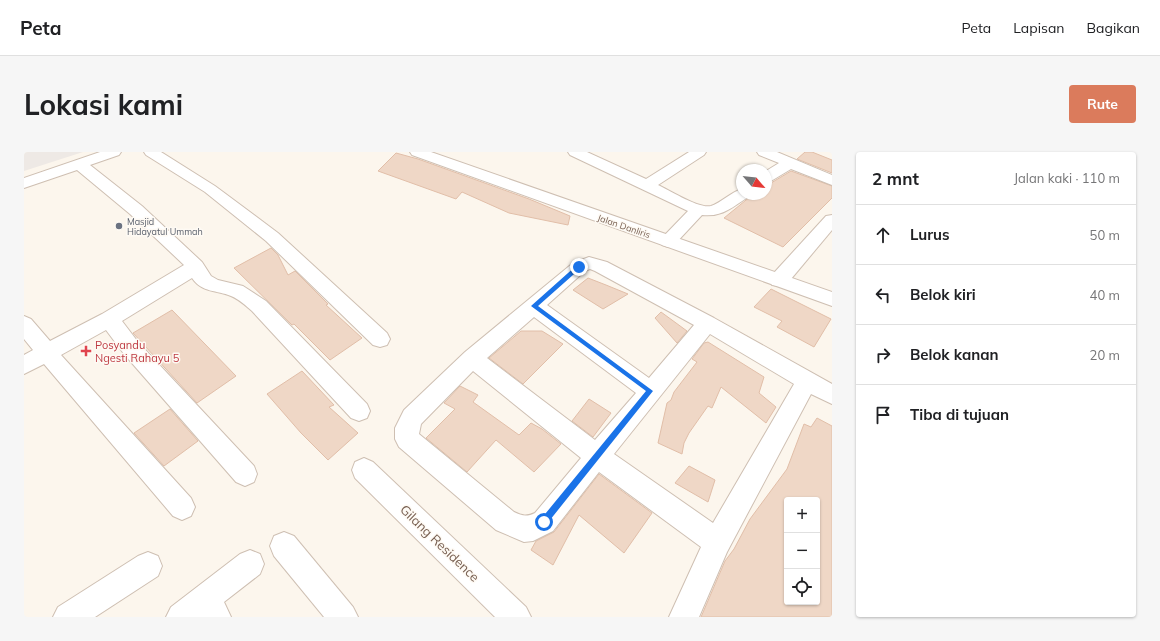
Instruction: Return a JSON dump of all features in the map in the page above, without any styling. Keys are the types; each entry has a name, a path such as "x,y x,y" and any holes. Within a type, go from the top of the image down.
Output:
{"street":[{"path":"24,183 114,152"},
{"path":"152,152 210,189 272,237 380,339"},
{"name":"Jalan Danliris","path":"417,152 832,299"},
{"path":"575,152 595,155 646,186 698,210 714,211 736,198"},
{"path":"646,186 699,152"},
{"path":"764,152 832,180"},
{"path":"772,174 790,163"},
{"path":"79,164 136,210 196,266 198,274 203,280 218,287 232,289 245,295 259,306 359,411"},
{"path":"668,241 698,210"},
{"path":"779,280 832,220"},
{"path":"707,323 596,456 544,522 529,530 517,528 505,522 407,439 407,428 412,418 472,358 579,267 589,263 601,266 707,323 832,395"},
{"path":"24,365 109,319 182,276 196,266"},
{"path":"534,306 650,391"},
{"path":"109,319 131,348 245,474"},
{"path":"24,324 46,352 182,507"},
{"path":"472,358 596,456 717,542"},
{"path":"684,617 717,542 807,380"},
{"name":"Gilang Residence","path":"364,470 516,617"},
{"path":"284,546 343,617"},
{"path":"182,617 210,609 250,564"},
{"path":"68,617 148,566"}],"shaded area":[{"path":"24,152 83,152 24,171"}],"building":[{"path":"805,152 812,152 832,160 832,173 797,159"},
{"path":"396,153 418,159 529,199 570,216 568,225 509,213 462,192 456,199 378,171"},
{"path":"791,171 832,186 832,198 783,247 724,218 746,200 772,200 772,182"},
{"path":"271,248 278,255 288,275 295,271 328,304 326,305 362,338 330,360 234,268"},
{"path":"588,278 628,294 603,309 573,290"},
{"path":"771,289 831,319 814,347 777,327 782,321 754,307"},
{"path":"172,310 236,376 197,403 133,333"},
{"path":"661,312 687,331 677,343 655,318"},
{"path":"521,331 542,331 563,344 523,384 489,358"},
{"path":"708,342 764,377 759,393 776,407 766,423 721,387 712,408 708,406 689,433 684,443 682,454 658,443 667,403 671,400 674,392 697,362 692,359 704,343"},
{"path":"302,371 334,405 329,407 358,433 328,460 301,433 267,394"},
{"path":"460,386 478,395 473,402 519,435 531,423 542,429 561,444 534,472 496,440 467,472 426,438 455,409 444,403"},
{"path":"589,399 611,413 593,437 572,421"},
{"path":"170,409 198,441 164,466 134,433"},
{"path":"817,418 832,426 832,617 701,617 725,561 734,549 750,519 787,469 804,424 811,427"},
{"path":"689,466 715,480 708,502 675,483"},
{"path":"599,474 652,513 624,553 579,515 553,565 531,550 536,541 554,532"}],"place":[{"name":"Masjid Hidayatul Ummah","path":"119,226"},
{"name":"Posyandu Ngesti Rahayu 5","path":"86,351"}],"route":[{"path":"544,522 650,391 534,306 579,267"}]}
